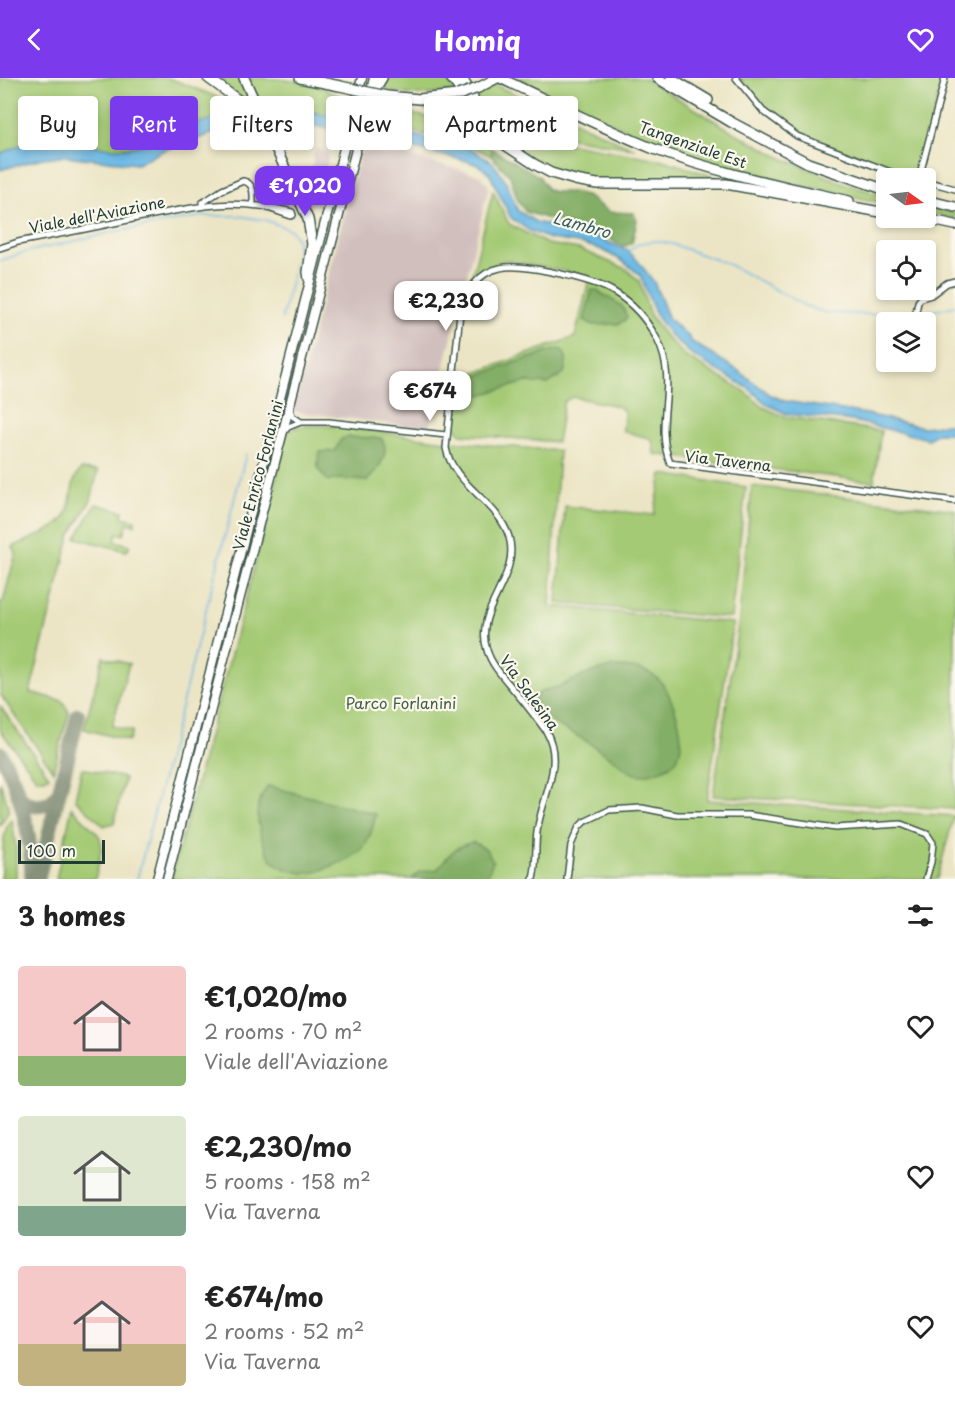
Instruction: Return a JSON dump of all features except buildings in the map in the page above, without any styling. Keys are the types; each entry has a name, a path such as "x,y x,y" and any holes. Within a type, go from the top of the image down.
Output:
{"highway":[{"path":"208,78 236,96"},
{"path":"243,78 249,96"},
{"path":"300,78 387,96 419,99 458,94 478,88 498,78"},
{"path":"372,96 382,78"},
{"path":"451,78 502,143 551,173 586,182 726,184 795,193"},
{"path":"462,78 496,132 518,153"},
{"name":"Tangenziale Est","path":"498,78 654,149 795,193 876,209"},
{"name":"Tangenziale Est","path":"657,78 691,94 731,122 808,163 876,187"},
{"path":"671,78 691,94"},
{"path":"275,150 304,209 310,227 312,246 309,279"},
{"path":"936,202 955,207"},
{"path":"936,221 955,225"}],"main road":[{"name":"Viale Enrico Forlanini","path":"157,879 362,78"},
{"name":"Viale Enrico Forlanini","path":"369,96 374,78"},
{"name":"Viale Enrico Forlanini","path":"167,879 356,150"}],"street":[{"path":"736,78 763,111 791,132 881,168"},
{"path":"922,168 945,78"},
{"name":"Viale dell'Aviazione","path":"199,205 222,190 243,181 248,182 252,187 253,205"},
{"path":"936,184 955,189"},
{"name":"Viale dell'Aviazione","path":"0,248 18,242 199,205 226,203 265,207"},
{"name":"Via Taverna","path":"446,435 460,314 465,297 474,285 495,269 521,268 596,282 626,300 644,319 657,339 666,362 668,385 663,436 670,463 955,501"},
{"path":"916,312 919,299 933,294 955,280"},
{"path":"292,394 290,413 301,422"},
{"path":"282,435 288,427 301,422 340,423 446,435"},
{"name":"Via Salesina","path":"446,435 446,451 451,463 458,474 495,513 509,537 510,566 484,626 483,635 487,652 499,672 546,731 551,742 552,776 537,833 533,879"},
{"path":"567,879 571,845 574,835 584,822 609,810 635,808 677,815 748,815 835,828 901,824 927,834 933,843 926,879"}],"shaded area":[{"path":"316,149 329,152 325,177 322,179 311,176"},
{"path":"361,150 385,150 479,175 489,186 429,429 293,411"}],"green space":[{"path":"0,78 169,78 214,96 210,96 210,120 198,124 198,96 110,96 110,149 98,147 98,96 18,96 18,147 0,154"},
{"path":"213,78 240,78 248,96 236,96"},
{"path":"248,78 296,81 323,88 339,96 326,96 326,115 314,112 314,96 256,96"},
{"path":"387,78 448,78 459,90 439,94 402,93 382,89"},
{"path":"516,78 644,78 780,157 876,194 876,202 761,176 687,154 578,107 578,96 554,96"},
{"path":"740,78 943,78 919,168 886,168 799,134 759,103"},
{"path":"493,84 519,96 477,96 475,93"},
{"path":"412,114 424,117 424,134 412,131"},
{"path":"578,123 635,149 578,139"},
{"path":"578,145 663,160 716,177 716,179 659,182 603,181 576,177 550,168 520,150 578,150"},
{"path":"480,150 492,150 491,156"},
{"path":"494,150 539,176 547,189 553,192 573,192 588,197 609,212 633,213 637,220 632,243 625,246 620,245 608,237 526,212 518,201 510,176 491,156"},
{"path":"493,191 509,224 547,244 579,249 626,269 639,281 650,315 665,336 686,357 746,392 763,407 785,417 881,431 874,482 654,454 652,439 623,431 624,411 618,406 573,397 564,401 557,442 461,434 453,424 458,379 575,337 590,276 505,260 471,280"},
{"path":"936,209 955,213 955,219 936,214"},
{"path":"592,290 596,290 622,306 627,317 624,321 618,324 593,325 584,320"},
{"path":"560,349 566,357 564,373 548,384 527,382 480,395 467,390 465,385 468,379"},
{"name":"Parco Forlanini","path":"301,426 335,426 446,441 559,451 550,606 733,623 707,800 954,816 937,879 171,879 272,500 286,435"},
{"path":"347,437 381,438 384,444 382,461 367,481 340,479 328,481 320,471 318,465 320,452 335,451 341,439"},
{"path":"82,469 98,471 91,500 70,536 30,692 62,701 69,712 53,771 0,694 0,602 3,602 16,553 13,547 49,530 65,517 75,479"},
{"path":"662,474 746,487 731,618 557,603 565,506 654,515"},
{"path":"752,486 955,510 955,809 713,796 739,619"},
{"path":"96,504 123,511 122,517 135,520 135,525 127,523 124,535 117,533 115,541 130,545 127,551 76,538"},
{"path":"103,657 129,664 112,726 132,731 129,741 84,729"},
{"path":"614,667 643,670 653,675 664,686 674,706 680,730 680,752 672,765 653,773 639,775 632,773 590,743 553,723 536,707 533,699 543,691"},
{"path":"0,706 49,776 45,779 37,779 0,730"},
{"path":"82,768 125,778 114,823 104,826 75,799"},
{"path":"0,782 8,812 0,826"},
{"path":"268,786 376,814 367,842 351,858 315,872 296,872 278,865 271,858 263,843 259,825 259,802"},
{"path":"72,807 100,837 101,851 95,879 56,879"},
{"path":"12,820 16,848 16,879 1,879 4,839"},
{"path":"473,842 486,849 493,861 486,879 412,879 419,872 438,869 456,849"}],"water":[{"path":"314,113 326,114 326,128 314,126"},
{"path":"210,120 210,134 198,138 198,124"},
{"path":"412,135 424,138 424,150 473,150 492,162 505,179 518,211 536,222 592,235 628,251 654,282 669,319 692,342 736,369 771,395 785,401 867,414 923,427 955,423 955,433 938,433 928,439 853,421 787,414 768,405 748,388 693,356 669,334 656,316 640,275 621,260 600,249 550,239 530,231 511,218 489,173 467,161 412,148"},
{"path":"18,146 18,150 98,150 98,146 110,150 164,150 137,164 63,156 43,158 0,170 0,154"}],"waterway":[{"path":"0,261 22,253 109,233 203,216 238,216 265,220 291,230 297,239 298,253 282,318"},
{"path":"627,252 640,243 656,241 672,244 728,264 806,306 826,313 876,315"},
{"path":"927,312 955,306"},
{"path":"137,879 246,454"}],"taxiway":[{"path":"38,879 78,715"},
{"path":"0,753 20,798 30,846 32,879"},
{"path":"18,794 28,803 39,806 51,802 59,792"}],"water label":[{"name":"Lambro","path":"582,224"}]}
